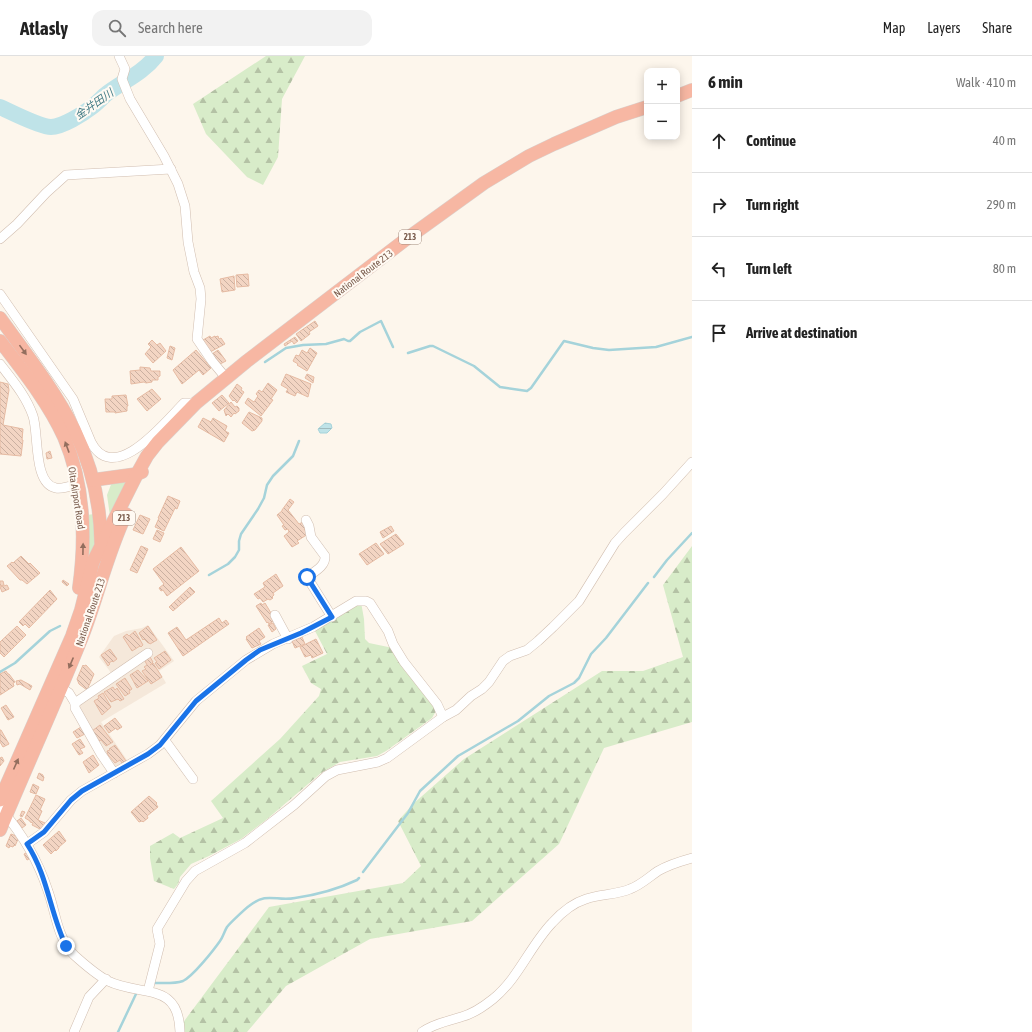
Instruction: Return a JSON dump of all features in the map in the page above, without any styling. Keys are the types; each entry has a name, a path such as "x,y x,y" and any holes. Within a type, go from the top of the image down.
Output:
{"highway":[{"path":"680,95 692,90"},
{"name":"National Route 213","path":"0,800 77,623 91,569 101,545 147,456 163,437 196,403 226,378 428,223 490,179 529,156 554,144 616,117 644,108"},
{"name":"Oita Airport Road","path":"0,318 44,379 68,417 83,449 93,480 99,510 101,545 100,566 94,600"},
{"name":"Oita Airport Road","path":"0,340 30,381 55,421 69,452 77,484 83,535 82,563 73,616 55,672"},
{"name":"National Route 213","path":"0,830 3,812 60,688 82,636 121,524 156,457 196,403"},
{"path":"93,480 137,474 144,471 153,454 167,442"},
{"path":"77,484 130,468 137,465 147,456"}],"street":[{"path":"119,56 125,69 122,79 130,99 171,169 178,184 185,206 188,242 194,272 200,288 201,299 197,339 226,378"},
{"path":"0,239 66,175 171,169"},
{"path":"0,294 73,399 91,442 100,454 113,458 120,457 135,450 184,403 196,403"},
{"path":"0,364 18,386 33,417 40,469 44,479 48,484 57,488 77,484"},
{"path":"148,991 160,944 157,929 186,881 195,871 245,844 294,805 326,776 337,770 378,762 387,758 443,717 456,710 471,696 482,689 489,682 503,661 510,656 526,650 538,641 571,610 579,601 620,538 692,462"},
{"path":"306,520 311,537 325,556 326,560 324,564 307,577 332,617"},
{"path":"27,844 44,832 76,796 148,754 164,742 188,710 209,689 253,655 273,644 301,633 332,617 356,601 366,601 370,603 388,631 392,644 437,704 443,717"},
{"path":"275,616 288,638"},
{"path":"75,704 148,653"},
{"path":"60,688 69,693 75,704 75,708 100,754 114,773"},
{"path":"164,742 166,742 193,779"},
{"path":"3,812 14,824 38,863 66,946 74,955 106,979 126,987 148,991 168,998 174,1004 180,1022 180,1032"},
{"path":"422,1032 441,1022 462,1017 476,1011 492,1000 505,988 551,924 572,905 586,899 629,890 660,870 692,858"},
{"path":"74,1032 89,996 106,979"}],"shaded area":[{"path":"148,625 174,661 159,671 166,683 101,722 129,763 116,770 78,706 112,674 99,657 114,636"}],"green space":[{"path":"266,56 305,56 282,99 278,157 263,185 247,177 206,134 193,104"},
{"path":"128,481 110,516 107,495 112,482"},
{"path":"94,514 96,548 88,560 87,515"},
{"path":"692,546 692,722 604,748 559,844 472,921 370,939 286,986 247,1032 176,1032 269,907 403,883 421,866 398,821 413,804 464,759 602,671 643,671 683,657 663,585"},
{"path":"361,602 365,639 369,643 393,648 437,709 432,718 377,756 340,762 321,773 266,820 241,839 191,864 180,877 178,884 174,889 154,881 150,858 150,846 173,833 180,838 223,818 211,801 280,739 319,696 321,689 311,683 302,666 327,654 314,629"}],"water":[{"path":"325,423 331,424 332,428 327,433 320,433 318,429"}],"building":[{"path":"248,274 249,286 237,287 236,275"},
{"path":"234,276 235,290 222,292 220,279"},
{"path":"315,321 318,326 309,332 310,334 301,341 296,334"},
{"path":"210,336 211,338 218,336 219,339 221,338 225,344 210,352 203,340"},
{"path":"295,337 298,341 294,344 292,341 285,346 284,344"},
{"path":"152,340 157,345 160,343 166,351 153,363 145,354 151,347 148,344"},
{"path":"170,346 175,348 172,360 167,358"},
{"path":"310,348 317,353 307,371 293,361 296,355 299,356 302,350 307,353"},
{"path":"196,350 211,368 203,375 199,370 182,384 173,370"},
{"path":"218,350 226,361 220,364 212,354"},
{"path":"140,367 150,368 151,371 160,371 158,380 152,380 152,382 146,383 131,384 130,371 140,370"},
{"path":"286,374 311,384 308,397 297,392 295,396 286,392 288,389 281,385"},
{"path":"307,374 314,377 313,383 305,378"},
{"path":"0,382 8,384 9,390 3,425 23,429 21,456 0,454"},
{"path":"268,383 277,390 271,399 273,400 261,416 245,403 248,398 254,402 258,396 256,394 259,390 262,392"},
{"path":"237,384 244,392 237,403 229,396"},
{"path":"152,389 161,399 147,411 137,399"},
{"path":"126,395 128,406 127,411 115,413 106,412 105,399 112,399 112,396"},
{"path":"222,395 229,403 219,411 212,403"},
{"path":"231,402 235,407 237,406 239,408 239,411 235,414 234,413 231,417 228,414 226,416 224,410"},
{"path":"249,412 262,418 262,421 255,430 252,431 242,423"},
{"path":"203,418 211,422 213,418 227,426 225,431 229,433 224,442 198,427"},
{"path":"50,451 52,458 47,459 46,453"},
{"path":"168,496 180,501 164,531 155,527"},
{"path":"290,499 294,502 288,510 299,524 303,522 306,527 304,529 308,534 297,541 299,543 292,547 284,536 289,532 288,529 285,530 282,526 284,525 277,515 282,511"},
{"path":"140,515 150,519 143,534 133,530"},
{"path":"391,526 394,531 383,538 380,532"},
{"path":"157,530 164,533 160,542 153,539"},
{"path":"396,534 404,544 388,554 380,544"},
{"path":"376,543 384,554 367,565 359,554"},
{"path":"141,546 148,549 137,573 130,570"},
{"path":"181,547 199,571 167,596 163,590 161,591 159,588 164,584 153,569"},
{"path":"21,556 40,573 27,584 20,580 7,566"},
{"path":"276,574 283,586 273,593 273,598 263,602 254,594 265,587 263,583"},
{"path":"63,580 69,584 67,586 62,582"},
{"path":"0,581 3,581 4,585 0,586"},
{"path":"7,585 9,589 2,592 0,587"},
{"path":"190,587 195,592 173,611 169,607"},
{"path":"50,590 57,599 29,628 25,624 23,626 19,622"},
{"path":"261,603 262,605 265,603 275,620 269,624 256,606"},
{"path":"219,618 222,623 226,620 229,624 183,656 168,633 177,627 186,640"},
{"path":"273,623 276,629 272,632 268,625"},
{"path":"17,626 26,635 4,657 0,653 0,642"},
{"path":"148,626 157,640 150,644 144,639 143,640 139,633"},
{"path":"259,628 265,637 259,641 261,644 252,648 246,637"},
{"path":"135,631 143,645 132,651 123,637 127,634 129,636"},
{"path":"302,637 305,644 295,648 292,641"},
{"path":"316,639 323,653 312,658 311,655 305,657 300,647"},
{"path":"110,649 117,659 109,663 110,664 108,666 101,655"},
{"path":"165,651 171,660 159,669 154,658"},
{"path":"150,657 153,662 150,665 153,663 162,677 151,684 142,671 146,669 144,667 147,665 145,661"},
{"path":"83,665 86,665 94,674 87,690 79,684 77,679"},
{"path":"138,670 148,681 137,688 130,675"},
{"path":"6,671 15,682 13,683 14,686 0,695 0,674"},
{"path":"125,678 132,689 129,691 130,693 125,696 116,684"},
{"path":"21,680 32,686 30,690 20,684 17,685 16,681"},
{"path":"113,687 115,690 117,688 124,699 120,701 118,699 111,702 104,692"},
{"path":"103,693 111,707 102,715 94,701"},
{"path":"6,705 14,717 8,720 1,708"},
{"path":"115,718 122,727 117,730 116,728 109,733 104,726"},
{"path":"100,725 113,742 106,746 101,740 98,741 92,731"},
{"path":"81,727 85,734 77,738 73,732"},
{"path":"0,730 9,744 3,747 0,742"},
{"path":"80,739 85,747 80,749 83,753 79,755 72,744"},
{"path":"115,745 126,761 122,763 120,760 115,763 108,755 107,751"},
{"path":"93,755 99,765 89,773 83,762"},
{"path":"2,757 4,761 0,766 0,758"},
{"path":"39,773 44,777 43,781 37,778"},
{"path":"33,784 39,787 36,794 30,792"},
{"path":"36,795 45,799 40,810 42,811 38,820 45,823 42,830 32,825 33,823 25,818"},
{"path":"149,796 157,803 156,804 158,807 147,816 148,818 143,822 139,822 131,812"},
{"path":"22,811 25,812 22,817 20,816"},
{"path":"21,818 26,825 22,828 17,821"},
{"path":"59,831 66,841 51,854 43,845"},
{"path":"11,834 19,837 15,846 10,846 9,848 6,846"},
{"path":"28,852 31,858 27,860 24,854"}],"waterway":[{"name":"金井田川","path":"0,107 40,125 51,127 61,125 88,110 105,95 145,68 156,56"},
{"path":"265,362 286,348 303,345 326,344 344,339 350,341 360,332 381,321 393,347"},
{"path":"408,353 433,346 474,366 500,387 527,391 531,388 564,341 609,350 656,347 692,337"},
{"path":"209,575 228,564 235,557 239,550 241,534 264,498 267,485 273,476 293,456 299,441"},
{"path":"654,577 667,560 692,533"},
{"path":"363,872 408,813 420,791 458,756 518,721 549,696 574,683 579,678 591,654 606,638 648,583"},
{"path":"0,672 15,663 50,631 60,626"},
{"path":"155,983 176,983 187,978 213,951 229,925 247,908 256,902 267,898 288,899 311,895 342,886 359,878"},
{"path":"118,1032 136,994"}],"route":[{"path":"66,946 38,863 27,844 44,832 71,800 82,791 148,754 164,742 179,720 196,701 246,660 260,650 301,633 332,617 307,577"}]}
